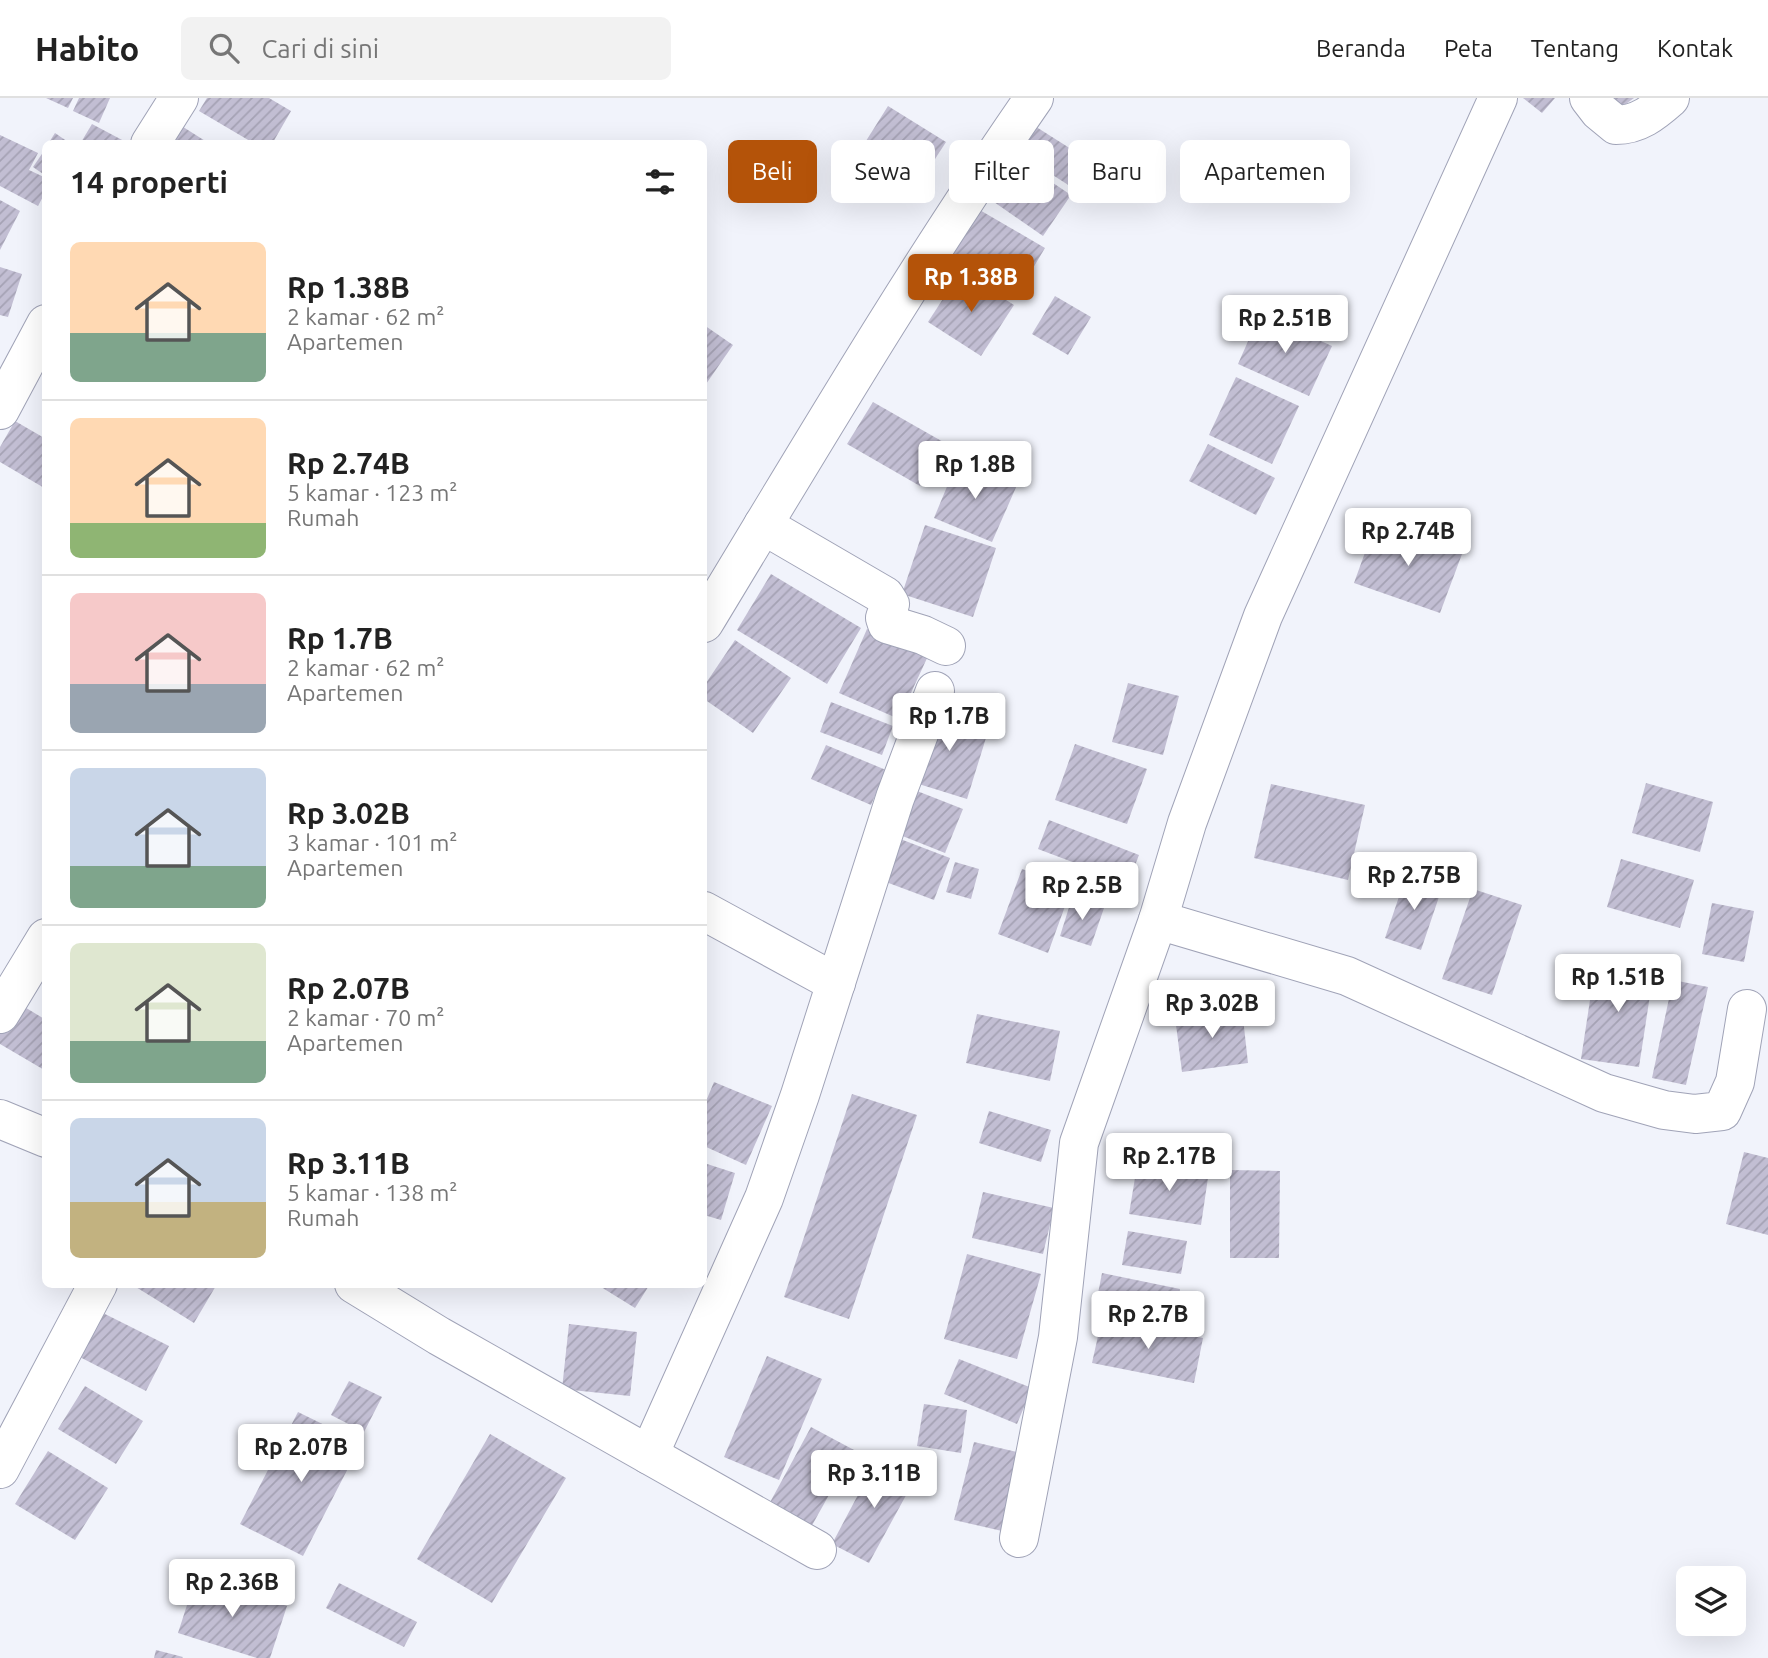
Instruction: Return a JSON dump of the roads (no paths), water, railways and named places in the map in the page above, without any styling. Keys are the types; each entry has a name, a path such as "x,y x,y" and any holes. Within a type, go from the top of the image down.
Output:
{"street":[{"path":"153,140 179,98"},
{"path":"707,618 882,328 1034,98"},
{"path":"1019,1538 1058,1337 1079,1143 1158,920 1186,823 1263,616 1498,98"},
{"path":"1589,98 1599,111 1616,125 1628,125 1640,120 1670,98"},
{"path":"0,410 42,331"},
{"path":"763,525 885,596 890,604 885,618 887,624 923,635 946,646"},
{"path":"649,1455 764,1198 895,798 935,691"},
{"path":"707,913 836,983"},
{"path":"1158,920 1347,976 1604,1093 1664,1110 1695,1114 1722,1111 1735,1082 1747,1009"},
{"path":"0,1014 42,945"},
{"path":"0,1119 42,1136"},
{"path":"0,1469 96,1288"},
{"path":"361,1288 439,1336 817,1550"}]}
